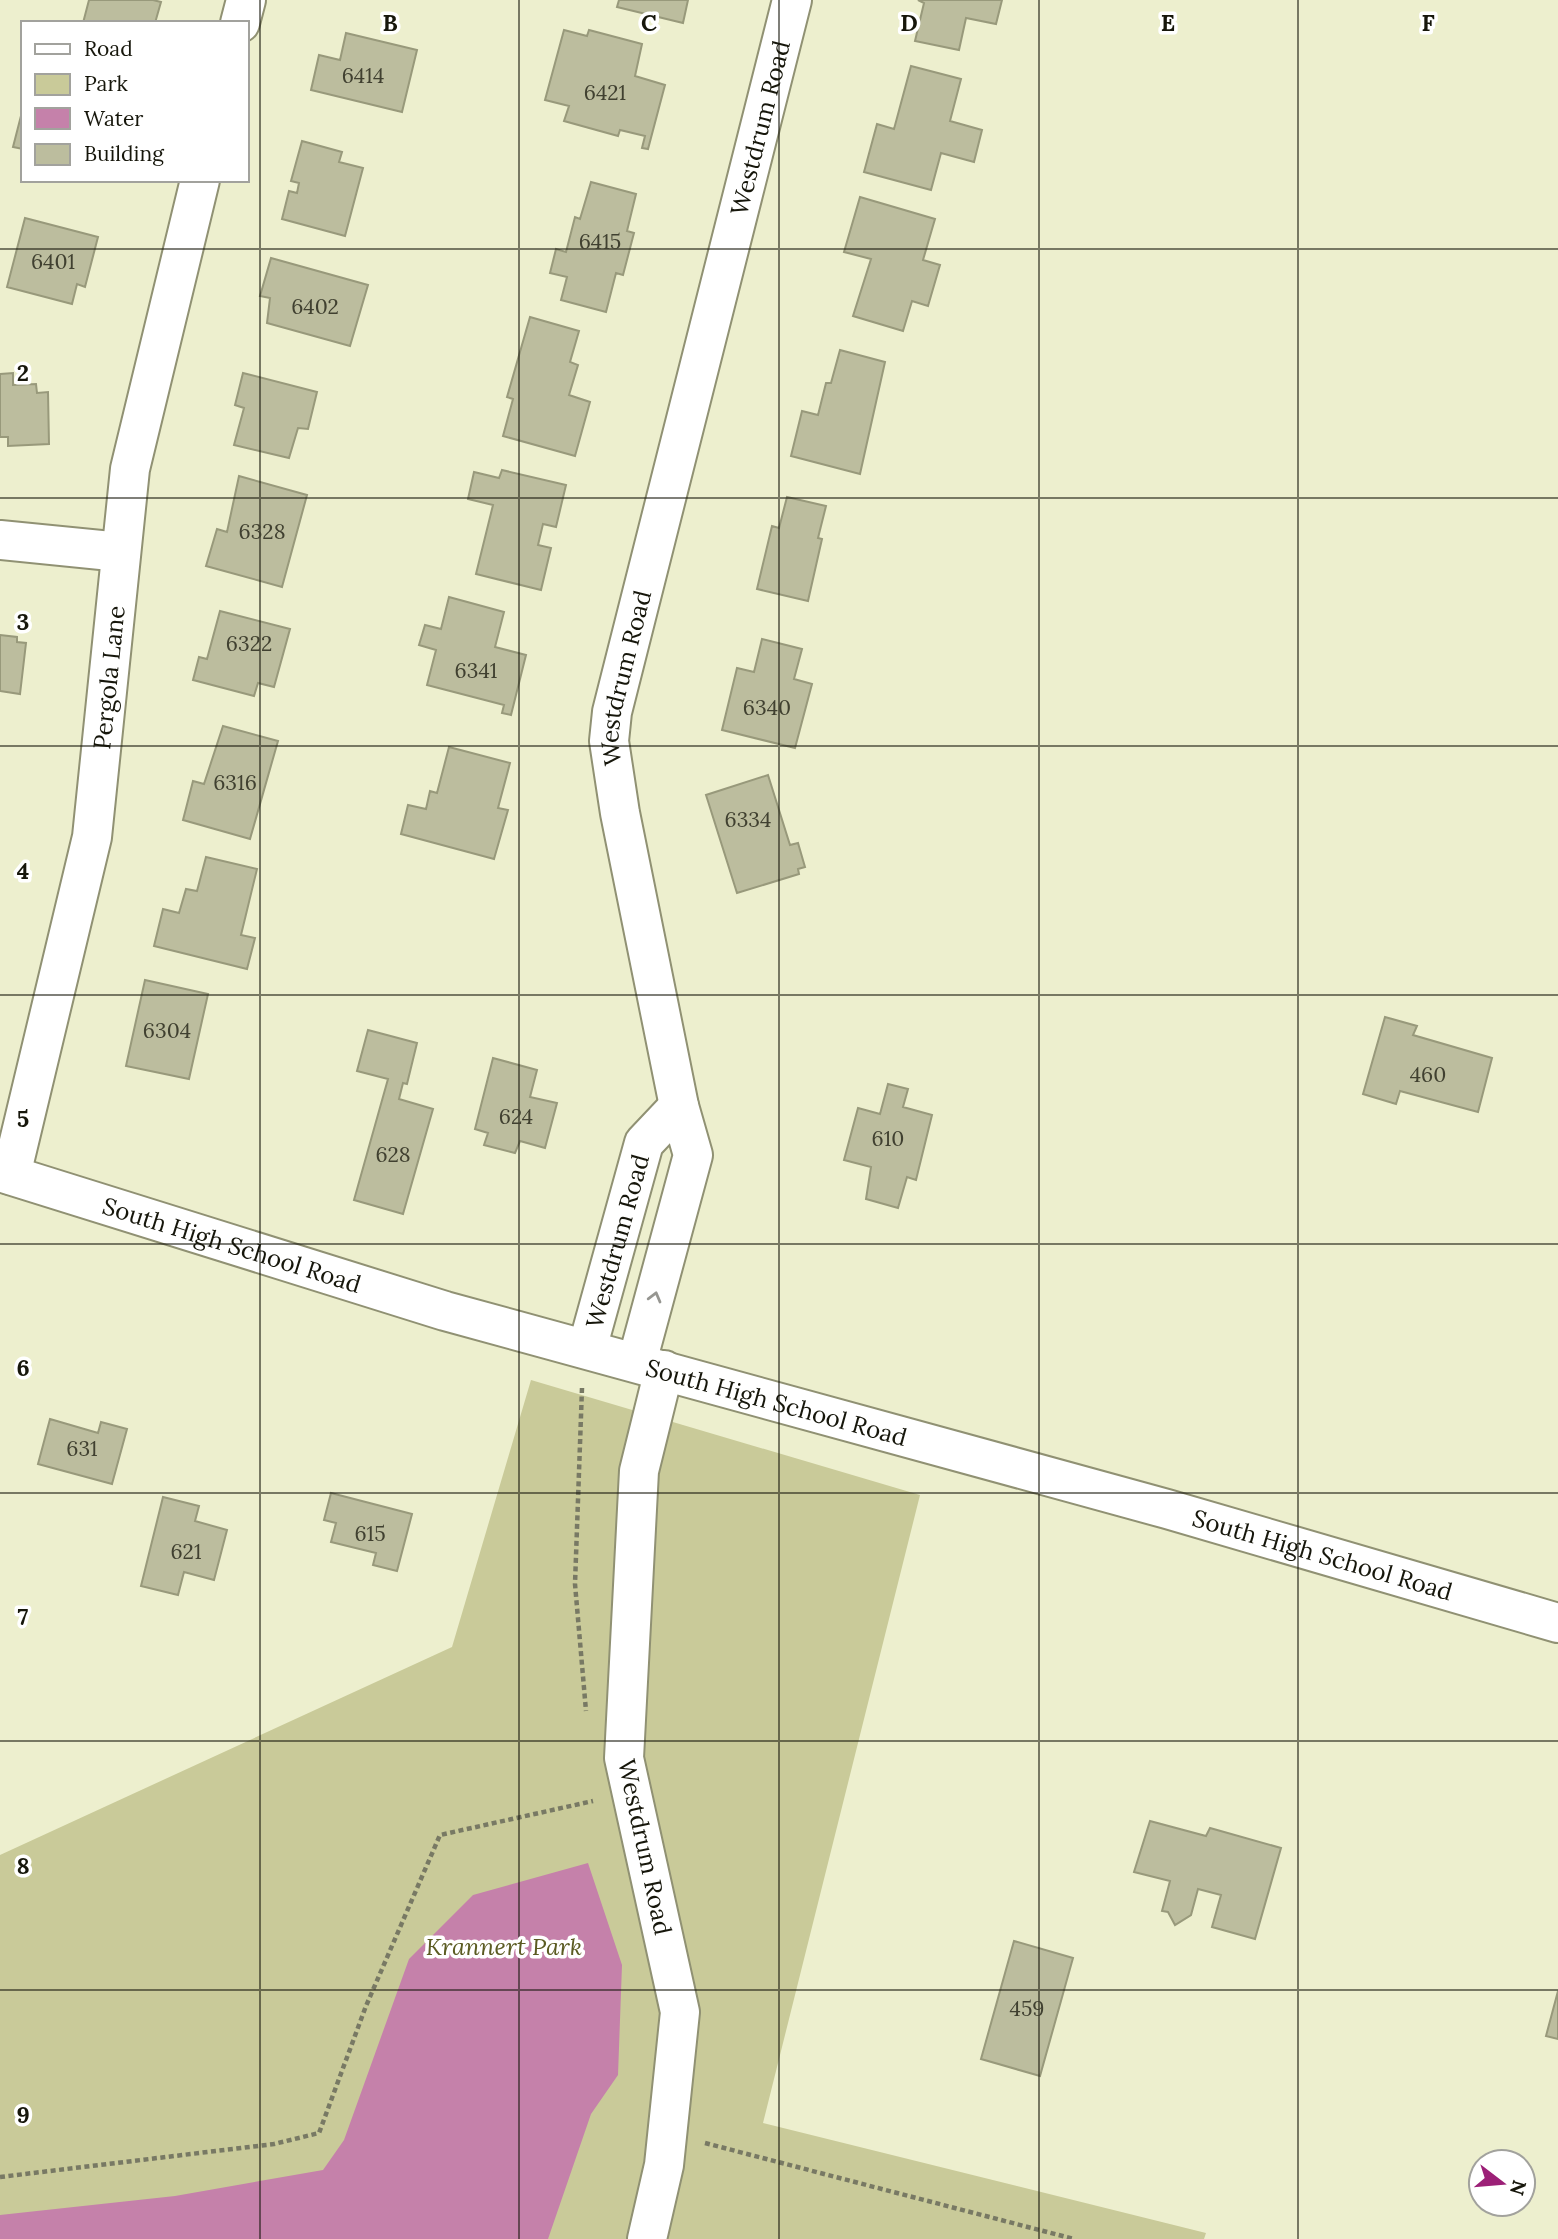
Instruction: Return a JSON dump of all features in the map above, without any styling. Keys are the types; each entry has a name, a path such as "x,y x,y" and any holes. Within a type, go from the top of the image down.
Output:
{"street":[{"path":"241,21 246,0"},
{"name":"Westdrum Road","path":"647,2239 664,2165 680,2012 624,1758 639,1471 651,1366 693,1155 679,1105 620,813 609,741 622,669 792,0"},
{"name":"Pergola Lane","path":"5,1174 93,837 121,552 138,431 200,182"},
{"path":"0,540 121,552"},
{"name":"Westdrum Road","path":"584,1366 645,1143 679,1105"},
{"name":"South High School Road","path":"5,1174 444,1311 584,1366 651,1366 1558,1623"}],"path":[{"path":"584,1366 575,1584 586,1718"},
{"path":"0,2177 274,2144 319,2133 366,2006 440,1835 593,1799 597,1812"},
{"path":"716,2146 1074,2239"}],"green space":[{"name":"Krannert Park","path":"531,1380 920,1495 763,2123 1206,2233 1204,2239 0,2239 0,1855 452,1647"}],"water":[{"path":"588,1863 622,1965 618,2075 591,2114 548,2239 0,2239 0,2215 175,2196 323,2170 344,2140 409,1959 473,1895"}],"building":[{"path":"89,0 161,2 156,21 84,21"},
{"path":"619,0 688,0 683,23 617,7"},
{"path":"918,0 1002,0 996,24 966,18 959,50 915,41 924,3"},
{"path":"564,30 587,36 589,30 642,44 635,76 665,85 648,149 642,148 645,136 620,130 618,136 564,121 569,106 545,100"},
{"path":"346,33 417,50 402,112 311,90 319,55 340,60"},
{"path":"911,66 961,79 950,121 982,130 974,162 941,153 931,190 864,172 877,124 894,129"},
{"path":"21,116 21,149 13,147"},
{"path":"302,141 342,152 339,162 363,168 345,236 282,219 289,191 297,193 299,183 291,181"},
{"path":"591,182 636,194 627,231 634,233 623,275 616,273 606,312 561,300 567,277 550,273 556,249 566,252 575,217 580,219"},
{"path":"860,197 935,219 923,260 940,265 928,306 912,301 903,331 853,316 871,259 844,252"},
{"path":"25,218 98,237 85,287 77,284 72,304 7,287"},
{"path":"271,258 368,285 350,346 267,323 270,298 260,296"},
{"path":"530,317 579,331 570,362 578,365 569,395 590,402 575,456 503,436 513,399 507,397"},
{"path":"840,350 885,362 860,474 791,456 802,411 818,415 826,383 831,383"},
{"path":"13,373 13,385 36,384 37,393 48,392 49,444 8,446 8,437 0,437 0,374"},
{"path":"243,373 317,392 308,429 298,428 289,458 234,445 244,408 235,405"},
{"path":"502,470 566,485 556,527 543,524 538,545 551,548 541,590 476,574 493,505 468,499 474,472 499,478"},
{"path":"239,476 307,495 282,587 206,566 217,529 227,532"},
{"path":"787,497 826,506 818,538 822,539 808,601 757,589 772,526 779,528"},
{"path":"449,597 504,612 495,647 526,655 511,715 502,713 504,705 427,685 436,650 419,645 425,625 441,629"},
{"path":"220,611 290,629 274,687 258,683 254,696 193,680 199,657 207,659"},
{"path":"0,635 17,637 17,642 26,643 20,694 0,691"},
{"path":"762,639 802,649 794,679 812,684 795,748 722,730 737,668 754,672"},
{"path":"223,726 278,741 250,839 183,820 193,781 204,784"},
{"path":"449,747 510,763 498,808 508,810 494,859 401,834 408,805 426,809 430,791 437,793"},
{"path":"768,775 790,845 798,843 805,867 798,869 799,874 737,893 706,795"},
{"path":"206,857 257,869 241,935 255,938 247,969 154,946 163,909 179,913 186,889 197,891"},
{"path":"145,980 208,994 189,1079 126,1066"},
{"path":"1385,1017 1417,1026 1413,1035 1492,1058 1478,1112 1400,1091 1396,1104 1363,1094"},
{"path":"368,1030 417,1043 407,1084 403,1083 399,1099 433,1109 403,1214 354,1200 388,1079 357,1071"},
{"path":"493,1058 537,1070 530,1097 557,1103 545,1148 520,1141 515,1153 484,1145 488,1133 475,1129"},
{"path":"888,1084 908,1089 903,1107 932,1115 916,1180 907,1177 898,1208 866,1199 871,1167 844,1160 858,1108 880,1114"},
{"path":"50,1419 98,1433 101,1422 127,1429 112,1484 38,1464"},
{"path":"331,1493 412,1514 397,1571 373,1565 376,1553 331,1542 336,1523 324,1520"},
{"path":"163,1497 199,1506 195,1521 227,1530 214,1580 184,1572 178,1595 141,1586"},
{"path":"1150,1821 1206,1836 1210,1828 1281,1848 1255,1939 1212,1927 1221,1895 1198,1889 1191,1915 1175,1925 1168,1912 1162,1911 1170,1881 1134,1872"},
{"path":"1014,1941 1073,1958 1040,2076 981,2059"},
{"path":"1558,1991 1558,2039 1546,2036"}]}
